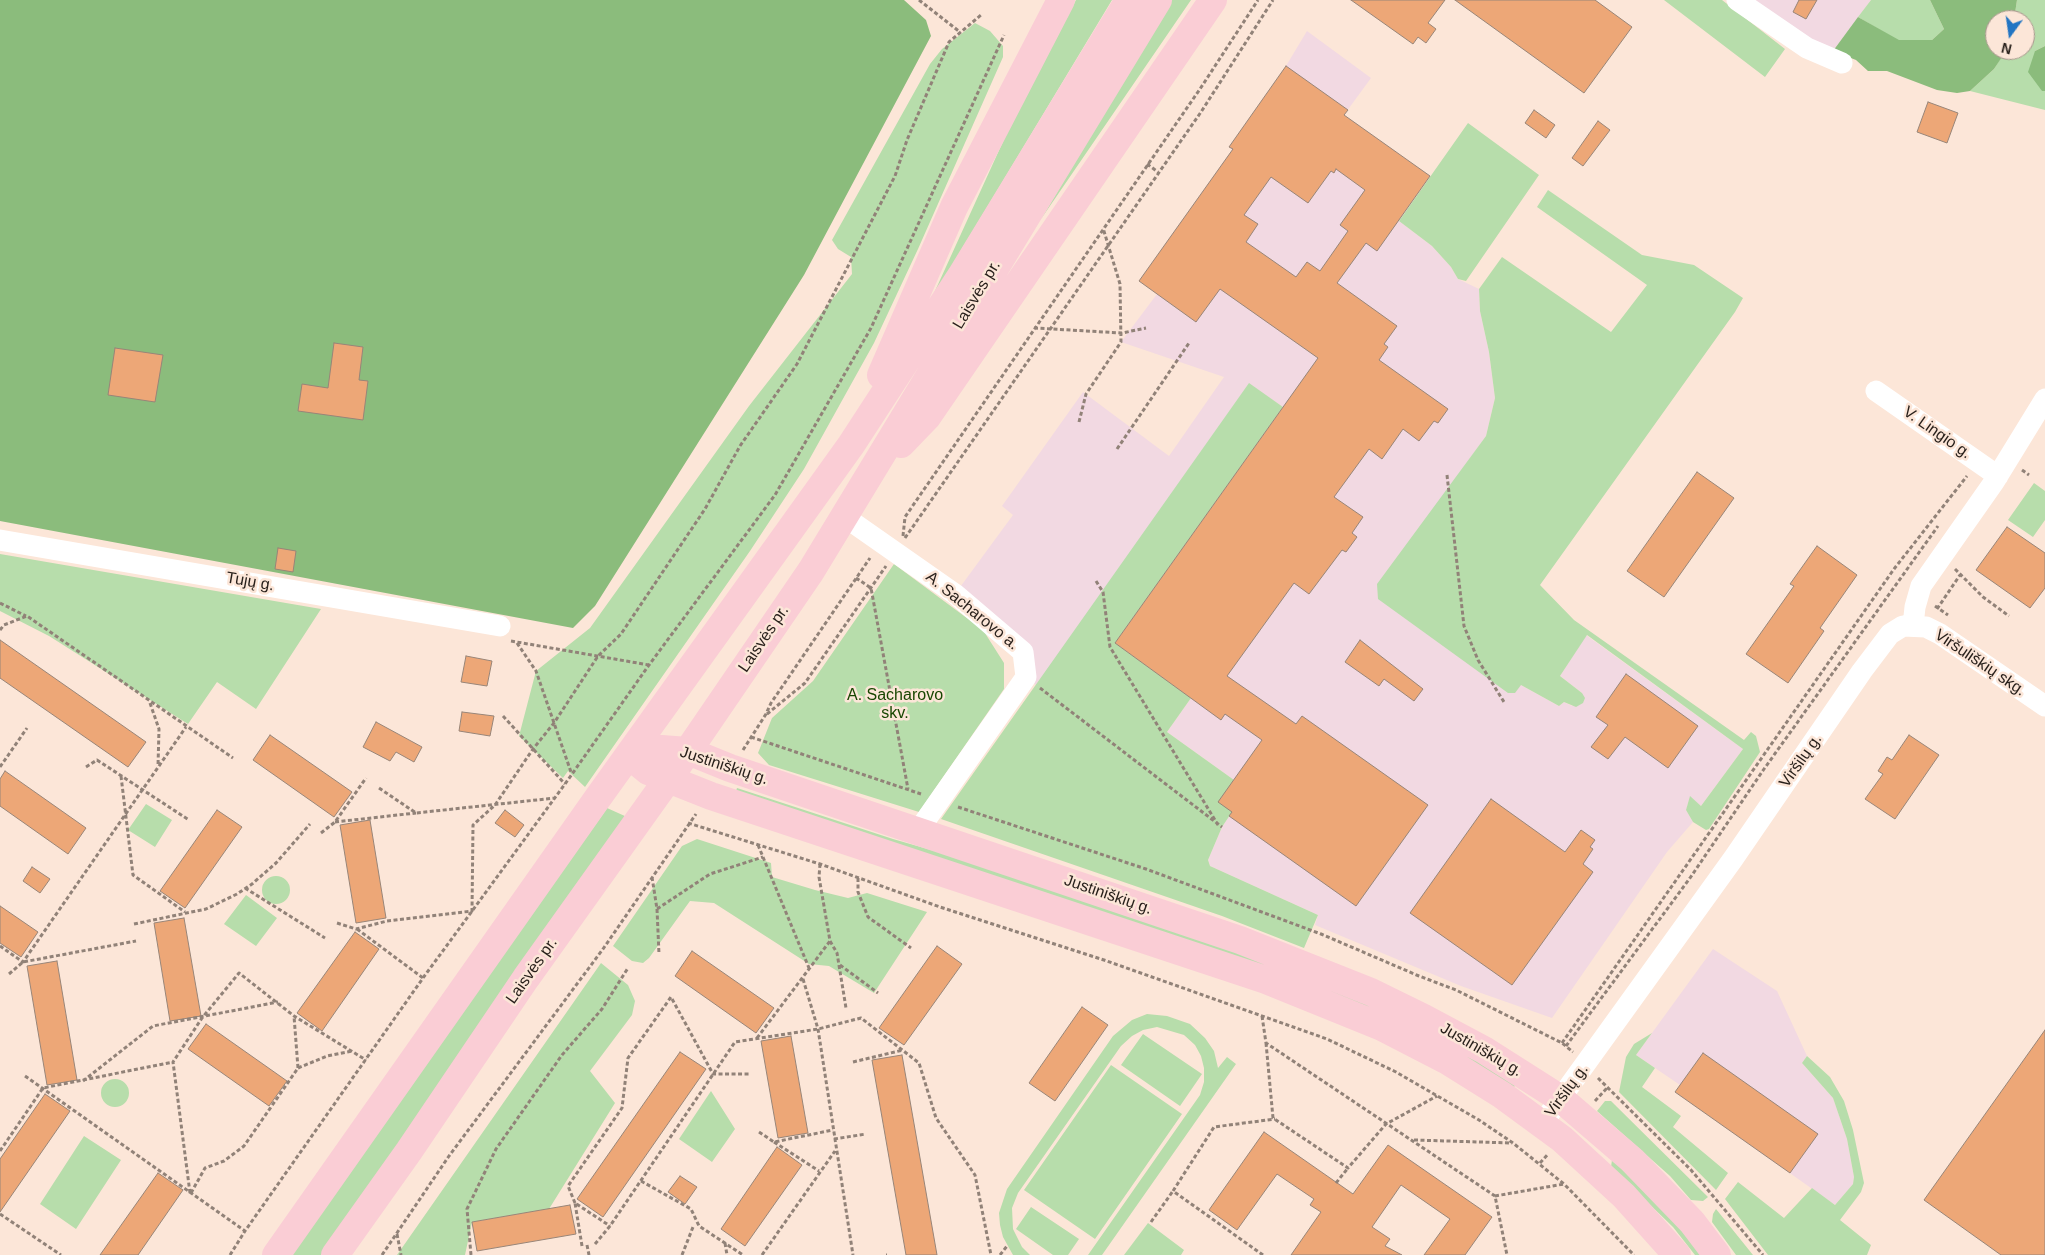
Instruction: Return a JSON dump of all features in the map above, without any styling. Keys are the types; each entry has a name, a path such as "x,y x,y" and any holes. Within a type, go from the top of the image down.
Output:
{"main road":[{"name":"Laisvės pr.","path":"851,445 954,208 1061,0"},
{"name":"Laisvės pr.","path":"334,1255 409,1151 526,978 688,751 811,571 845,517 1110,54 1129,0"},
{"name":"Laisvės pr.","path":"276,1255 631,752 851,445 961,276 1110,54 1158,0"},
{"path":"864,483 927,417 1213,0"},
{"name":"Justiniškių g.","path":"1677,1255 1624,1196 1586,1159 1542,1124 1502,1095 1446,1060 1382,1027 1266,980 711,796 648,771 637,762 631,752 648,748 688,751 730,768 1240,940 1371,992 1484,1050 1561,1099 1632,1160 1692,1222 1717,1255"}],"street":[{"path":"1737,0 1807,48 1842,63"},
{"name":"V. Lingio g.","path":"1876,391 1998,476"},
{"path":"1913,626 1917,594 1998,476 2045,399"},
{"name":"A. Sacharovo a.","path":"845,517 899,548 1023,652 1026,678"},
{"name":"Tujų g.","path":"0,540 500,626"},
{"name":"Viršilų g.","path":"1542,1124 1728,866 1881,644 1890,634 1902,626 1913,626"},
{"name":"Viršuliškių skg.","path":"1913,626 1926,627 1940,634 2045,706"},
{"path":"918,830 1026,678"}],"path":[{"path":"919,0 960,32"},
{"path":"899,548 904,517 1258,0"},
{"path":"766,714 805,683 1158,172 1273,0"},
{"path":"472,911 473,825 495,805 533,749 554,723 598,656 621,634 705,509 740,446 797,364 895,176 907,140 949,42 980,15"},
{"path":"230,1255 422,978 775,495 818,424 871,328 1004,35"},
{"path":"1147,164 1158,172"},
{"path":"1079,422 1086,394 1121,342 1120,284 1103,228"},
{"path":"1034,328 1122,333 1146,328"},
{"path":"1117,449 1189,343"},
{"path":"1562,1043 1894,569 1978,461"},
{"path":"1446,475 1464,626 1478,660 1504,702"},
{"path":"1566,1046 1695,872 1764,769 1815,700 1897,580 1943,520"},
{"path":"730,768 766,714 771,703 872,555 899,548"},
{"path":"1942,557 1983,597 2009,616"},
{"path":"1942,601 1960,575"},
{"path":"856,578 871,588 908,789"},
{"path":"1897,580 1952,618"},
{"path":"1096,581 1103,592 1110,648 1218,825"},
{"path":"0,603 27,616 186,728 233,758"},
{"path":"0,630 4,625 27,616"},
{"path":"572,773 536,671 517,642 649,665"},
{"path":"1026,678 1222,827"},
{"path":"150,703 159,729 158,768"},
{"path":"503,716 565,784"},
{"path":"0,768 27,728"},
{"path":"9,974 23,962 186,728"},
{"path":"86,768 97,760 188,820"},
{"path":"121,776 124,817 133,875 185,913"},
{"path":"322,832 336,822 366,778"},
{"path":"379,788 416,813"},
{"path":"382,1255 449,1156 603,949 688,823 711,796"},
{"path":"336,822 555,798"},
{"path":"688,823 820,864 1104,960 1327,1040 1396,1072 1480,1120 1513,1143 1564,1184 1634,1255"},
{"path":"134,924 206,909 245,888 276,863 310,824"},
{"path":"758,845 809,968"},
{"path":"657,909 710,874 763,857"},
{"path":"820,864 819,877 830,940 837,953 846,1008"},
{"path":"652,876 657,909 659,954"},
{"path":"858,878 858,892 868,917 911,948"},
{"path":"245,888 326,938"},
{"path":"356,929 387,921 472,911"},
{"path":"337,923 356,929 422,978"},
{"path":"756,1039 830,940"},
{"path":"0,946 23,962 136,941"},
{"path":"839,965 878,993"},
{"path":"471,1255 467,1209 496,1149 562,1055 602,1010 628,968"},
{"path":"190,1194 173,1062 202,1018 239,973 279,1002 294,1016 366,1060"},
{"path":"802,979 818,1029 852,1255"},
{"path":"582,1246 575,1203 568,1186 622,1108 628,1058 671,997 713,1074"},
{"path":"82,1081 153,1026 279,1002"},
{"path":"294,1016 298,1068"},
{"path":"1262,1016 1273,1118 1348,1168"},
{"path":"595,1244 610,1226 735,1042 818,1029 860,1018 919,1063 936,1118 975,1176 991,1255"},
{"path":"1266,1043 1495,1196 1564,1184"},
{"path":"853,1062 904,1050"},
{"path":"190,1194 205,1168 224,1160 244,1146 298,1068 327,1056 353,1051"},
{"path":"0,1151 43,1088 173,1062"},
{"path":"713,1074 750,1074"},
{"path":"25,1076 245,1232"},
{"path":"1336,1183 1386,1124 1437,1096"},
{"path":"1151,1222 1214,1127 1276,1119"},
{"path":"774,1142 833,1130"},
{"path":"760,1132 819,1171"},
{"path":"834,1138 866,1134"},
{"path":"1412,1140 1513,1143"},
{"path":"762,1255 835,1150"},
{"path":"641,1181 691,1209 699,1226 743,1255"},
{"path":"1173,1191 1264,1255"},
{"path":"1495,1196 1507,1255"},
{"path":"575,1203 610,1226"},
{"path":"0,1214 61,1255"},
{"path":"682,1255 693,1227"},
{"path":"397,1233 401,1255"},
{"path":"725,1243 726,1255"},
{"path":"587,1245 589,1255"},
{"path":"1000,1255 1007,1246"}],"shaded area":[{"path":"1750,0 1871,0 1833,51 1815,43"},
{"path":"1307,31 1371,78 1344,115 1430,176 1399,221 1432,246 1451,267 1458,279 1479,289 1480,311 1489,352 1495,398 1486,436 1459,474 1521,685 1559,706 1564,702 1572,706 1582,693 1560,676 1586,635 1743,749 1701,806 1690,797 1686,810 1693,822 1667,852 1552,1018 1461,986 1315,925 1318,915 1210,866 1208,860 1222,827 1232,812 1234,780 1167,732 1191,698 1115,643 1283,407 1249,384 1037,686 1026,677 1023,652 955,594 1013,515 1002,506 1083,392 1169,456 1224,377 1121,342 1157,294 1139,281 1232,150 1229,147 1286,66"},
{"path":"1713,949 1777,991 1807,1056 1802,1063 1833,1098 1847,1139 1854,1177 1853,1184 1835,1205 1675,1092 1680,1085 1636,1055"}],"green space":[{"path":"0,0 904,0 926,20 931,36 804,275 595,606 573,628 0,521"},
{"path":"1076,0 1112,0 930,302 1006,135"},
{"path":"1172,0 1191,0 1041,219 1096,126"},
{"path":"1664,0 1722,0 1785,49 1765,77"},
{"path":"1871,0 1930,0 1944,29 1932,40 1899,41 1858,17"},
{"path":"1930,0 2017,0 2016,10 1985,10 1985,60 2000,60 1994,69 1970,91 1957,93 1937,90 1887,71 1868,71 1856,60 1833,51 1858,17 1899,40 1932,40 1944,29"},
{"path":"2017,0 2045,0 2045,46 2035,51 2035,10 2016,10"},
{"path":"975,23 990,31 1003,46 1003,57 874,343 804,469 750,551 585,787 568,771 563,778 519,736 536,671 590,628 749,406 852,274 851,257 838,249 832,240 930,64 942,49"},
{"path":"2045,46 2045,91 2042,91 2028,72 2032,60 2035,60 2035,51"},
{"path":"2035,51 2042,91 2045,91 2045,110 1970,91 1994,69 2000,60 2035,60"},
{"path":"1468,123 1539,175 1466,281 1458,279 1451,267 1432,246 1399,221"},
{"path":"1548,190 1642,255 1694,265 1743,298 1735,312 1540,585 1574,620 1744,740 1751,732 1756,736 1760,752 1709,829 1706,830 1693,822 1686,810 1690,796 1701,806 1743,749 1587,635 1560,676 1582,693 1585,698 1583,703 1576,707 1564,702 1559,706 1521,685 1515,693 1508,693 1378,599 1377,584 1486,436 1495,398 1489,352 1480,311 1479,289 1502,257 1611,332 1647,285 1537,207"},
{"path":"1249,383 1283,407 1115,643 1191,698 1167,732 1234,780 1232,812 1222,827 1208,860 1210,866 1318,915 1304,948 1222,916 941,819"},
{"path":"2034,483 2045,491 2045,520 2033,537 2008,520"},
{"path":"0,554 321,609 256,709 217,682 188,724 49,636 0,611"},
{"name":"A. Sacharovo skv.","path":"894,564 983,630 1004,663 1004,689 919,812 769,765 758,753 772,718 813,681"},
{"path":"737,788 893,839 997,869 1178,929 1410,1022 1517,1083 1514,1087 1281,972 736,791"},
{"path":"146,804 172,820 155,847 128,830"},
{"path":"607,808 627,817 321,1255 288,1255"},
{"path":"697,839 771,863 772,877 848,898 867,893 927,912 874,993 829,966 809,964 714,903 690,901 649,958 643,963 632,961 613,946 682,846"},
{"path":"276,876 286,880 290,890 286,900 276,904 266,900 262,890 266,880"},
{"path":"246,895 277,918 256,946 224,924"},
{"path":"601,963 628,985 635,1001 632,1015 590,1071 615,1103 549,1209 472,1222 465,1255 397,1255"},
{"path":"1147,1014 1167,1016 1190,1024 1205,1038 1214,1051 1218,1068 1227,1057 1236,1064 1102,1255 1088,1255 1200,1095 1204,1082 1204,1068 1201,1056 1195,1045 1184,1035 1157,1027 1143,1030 1132,1036 1121,1046 1018,1193 1012,1208 1013,1229 1022,1247 1030,1255 1013,1255 1003,1237 1000,1225 999,1213 1007,1189 1113,1036 1132,1020"},
{"path":"1652,1033 1636,1055 1655,1068 1642,1087 1681,1116 1673,1127 1728,1173 1716,1190 1619,1092 1626,1057 1634,1044"},
{"path":"1143,1034 1202,1074 1180,1106 1121,1065"},
{"path":"1807,1056 1830,1077 1844,1101 1853,1130 1864,1183 1861,1192 1840,1220 1871,1245 1867,1255 1768,1255 1725,1199 1738,1182 1784,1218 1812,1188 1835,1205 1853,1184 1854,1177 1847,1139 1833,1098 1802,1063"},
{"path":"1111,1065 1182,1114 1095,1239 1024,1190"},
{"path":"115,1079 125,1083 129,1093 125,1103 115,1107 105,1103 101,1093 105,1083"},
{"path":"711,1091 735,1129 712,1162 679,1139"},
{"path":"1605,1101 1611,1101 1708,1197 1703,1201 1691,1200 1670,1176 1597,1111"},
{"path":"84,1136 121,1160 76,1229 40,1204"},
{"path":"1612,1160 1616,1161 1680,1226 1703,1255 1695,1255 1673,1227 1611,1167"},
{"path":"1031,1207 1079,1239 1068,1255 1053,1255 1016,1229"},
{"path":"1716,1209 1753,1255 1736,1255 1712,1222"},
{"path":"1148,1223 1184,1250 1181,1255 1124,1255"}],"building":[{"path":"1351,0 1445,0 1428,23 1436,29 1426,43 1418,37 1413,44"},
{"path":"1455,0 1595,0 1632,27 1584,93"},
{"path":"1799,0 1817,0 1806,19 1793,12"},
{"path":"1286,66 1348,110 1344,115 1430,176 1377,251 1366,243 1337,283 1397,326 1384,344 1388,347 1379,360 1448,409 1438,423 1434,421 1419,441 1403,429 1382,459 1369,449 1334,497 1363,517 1352,533 1357,537 1346,552 1342,550 1309,594 1294,583 1227,676 1296,724 1302,716 1428,805 1356,906 1229,816 1232,812 1218,802 1262,740 1225,714 1221,720 1115,643 1318,358 1220,289 1196,322 1139,281 1233,149 1229,147","holes":["1336,169 1365,190 1340,225 1348,231 1320,271 1307,262 1296,277 1246,242 1258,224 1244,215 1271,177 1308,203 1331,171 1334,173"]},
{"path":"1928,102 1958,113 1947,143 1917,132"},
{"path":"1534,110 1555,125 1546,138 1525,123"},
{"path":"1598,121 1610,130 1583,166 1572,158"},
{"path":"334,343 363,347 359,380 368,381 363,420 298,411 302,384 328,388"},
{"path":"115,348 163,355 155,402 108,395"},
{"path":"1697,472 1734,498 1664,597 1627,571"},
{"path":"2007,527 2045,553 2045,588 2030,608 1976,570"},
{"path":"1817,546 1857,575 1820,628 1824,631 1788,683 1746,654 1794,586 1790,584"},
{"path":"278,548 296,551 293,572 275,569"},
{"path":"0,640 146,742 128,767 0,678"},
{"path":"1360,640 1423,689 1414,701 1384,679 1379,686 1345,662"},
{"path":"466,656 492,661 487,686 461,682"},
{"path":"1626,674 1698,726 1668,768 1625,737 1608,759 1591,747 1608,725 1596,717"},
{"path":"462,712 494,716 490,736 459,731"},
{"path":"376,722 422,747 414,762 396,752 390,761 363,747"},
{"path":"270,735 352,792 334,817 253,760"},
{"path":"1909,735 1939,755 1895,819 1865,799 1883,774 1878,771 1887,757 1892,760"},
{"path":"5,771 86,828 68,854 0,806 0,779"},
{"path":"1491,799 1565,852 1581,830 1595,840 1590,847 1593,849 1583,864 1593,872 1512,985 1410,913"},
{"path":"217,810 242,827 185,908 160,891"},
{"path":"505,810 524,825 515,837 495,823"},
{"path":"370,820 386,918 356,923 340,825"},
{"path":"32,867 50,879 40,893 23,881"},
{"path":"0,906 38,932 21,957 0,943"},
{"path":"184,918 201,1016 170,1021 154,923"},
{"path":"355,932 379,949 322,1031 297,1013"},
{"path":"937,946 962,964 904,1045 879,1028"},
{"path":"692,951 774,1008 756,1033 675,976"},
{"path":"57,961 77,1080 47,1085 27,966"},
{"path":"1082,1007 1108,1025 1055,1101 1029,1083"},
{"path":"206,1024 287,1081 269,1106 188,1049"},
{"path":"2045,1030 2045,1255 2001,1255 1924,1200"},
{"path":"791,1036 808,1133 778,1138 761,1041"},
{"path":"680,1052 706,1069 603,1217 577,1199"},
{"path":"1703,1053 1818,1134 1790,1173 1675,1092"},
{"path":"902,1055 937,1255 906,1255 872,1060"},
{"path":"45,1094 70,1111 0,1212 0,1159"},
{"path":"1264,1132 1353,1194 1388,1145 1492,1217 1465,1255 1424,1255 1450,1219 1401,1185 1372,1227 1390,1239 1385,1246 1402,1255 1291,1255 1321,1212 1310,1205 1314,1199 1277,1174 1237,1230 1209,1210"},
{"path":"777,1147 802,1165 745,1246 721,1229"},
{"path":"158,1173 183,1190 138,1255 100,1255"},
{"path":"680,1176 697,1187 685,1204 668,1192"},
{"path":"570,1205 576,1234 477,1251 472,1222"}]}
